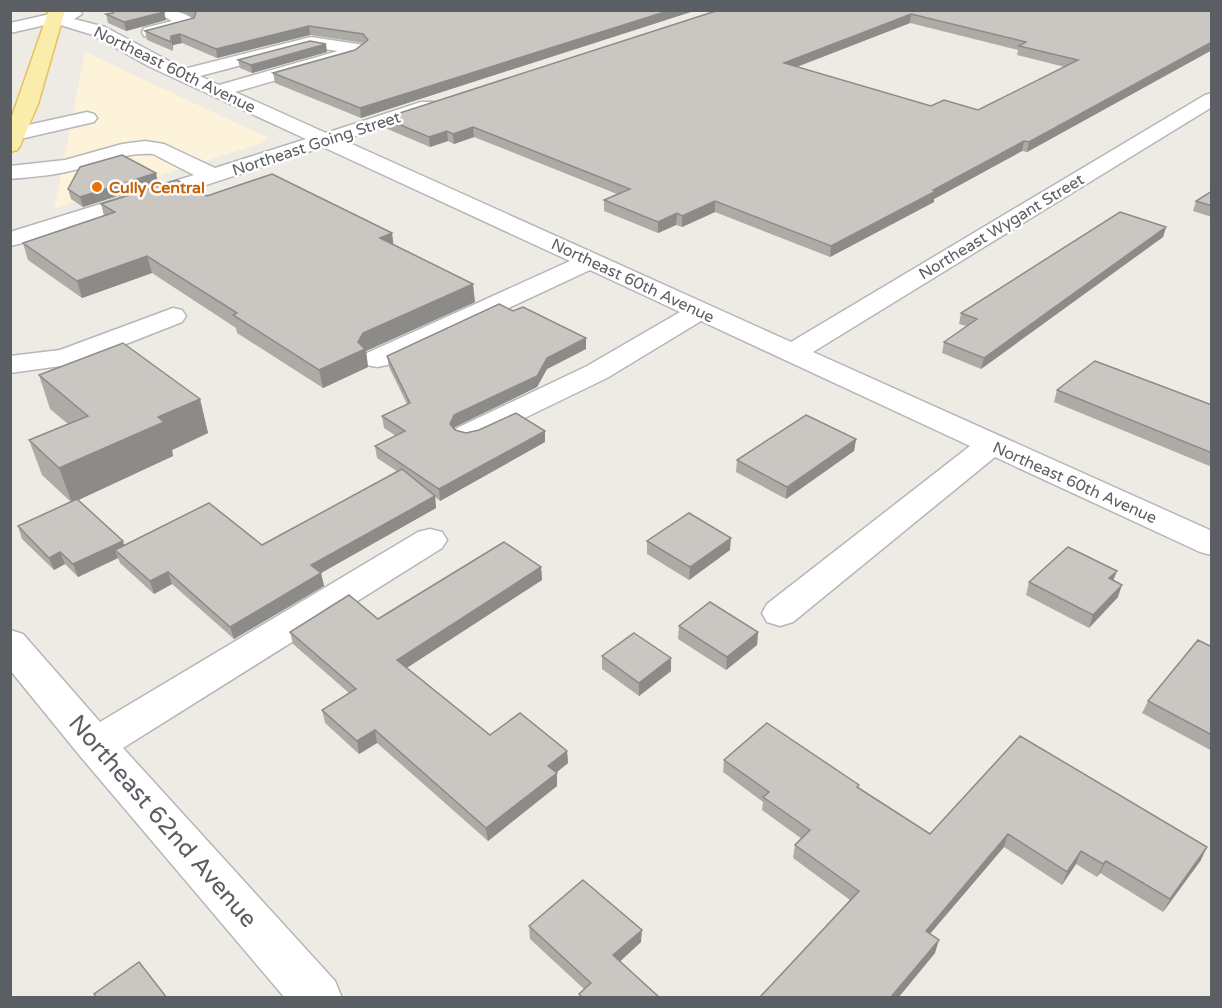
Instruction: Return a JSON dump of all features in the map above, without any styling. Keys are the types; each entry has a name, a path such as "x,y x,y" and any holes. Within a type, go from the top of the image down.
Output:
{"main road":[{"path":"13,140 19,105 56,14"}],"street":[{"path":"10,28 56,14 87,10"},
{"path":"116,40 188,22 160,10"},
{"name":"Northeast 60th Avenue","path":"56,14 87,26 217,91 1212,544"},
{"path":"183,75 311,42 358,49 217,91"},
{"path":"157,63 179,57"},
{"name":"Northeast Wygant Street","path":"792,353 1212,99"},
{"name":"Northeast Going Street","path":"10,239 441,102"},
{"path":"13,140 87,118"},
{"path":"10,173 65,166 124,150 148,147 157,148 214,176"},
{"path":"377,359 590,261"},
{"path":"468,434 597,372 700,311"},
{"path":"10,365 65,358 173,316"},
{"path":"780,613 992,444"},
{"path":"94,745 430,540"},
{"name":"Northeast 62nd Avenue","path":"10,643 94,745 312,996"}],"shaded area":[{"path":"85,52 267,139 262,143 54,209"}],"building":[{"path":"113,10 162,10 164,12 124,22 106,14 113,13"},
{"path":"194,10 671,10 360,108 273,73 355,50 368,40 363,34 309,26 216,49 180,34 171,36 171,42 145,31 194,18 196,12"},
{"path":"719,10 1212,10 1212,42 831,246 715,201 682,216 677,213 658,222 604,200 630,189 473,127 453,134 447,131 429,137 384,118","holes":["911,14 1026,42 1019,46 1078,60 978,110 944,100 931,106 784,63"]},
{"path":"310,41 326,44 251,65 238,60"},
{"name":"Cully Central","path":"122,155 156,173 80,197 68,189 80,167"},
{"path":"272,174 392,233 380,238 473,284 363,333 358,342 365,349 319,370 233,315 237,313 147,256 77,281 23,243 115,212 101,204 177,180 207,196"},
{"path":"1212,191 1212,206 1196,201"},
{"path":"1120,212 1166,227 984,358 944,342 977,319 961,313"},
{"path":"499,304 513,311 523,307 586,338 547,358 537,376 454,415 450,424 455,430 466,433 479,430 516,413 545,431 439,489 375,446 405,431 382,416 410,403 387,356"},
{"path":"123,343 200,399 158,417 164,422 59,468 29,440 88,416 39,375"},
{"path":"1095,361 1212,405 1212,453 1057,390"},
{"path":"806,415 856,439 787,487 737,460"},
{"path":"402,469 435,496 311,565 321,573 230,627 168,572 150,581 115,550 209,503 262,545"},
{"path":"77,499 123,541 73,564 60,552 49,558 18,526"},
{"path":"689,513 731,538 690,567 647,541"},
{"path":"504,542 541,567 397,660 490,735 520,713 567,751 548,766 557,773 486,828 375,730 357,741 322,710 356,689 290,632 349,595 378,619"},
{"path":"1068,547 1117,571 1109,578 1122,585 1093,615 1029,582"},
{"path":"710,602 758,632 727,657 679,626"},
{"path":"634,633 671,658 639,683 602,656"},
{"path":"1198,640 1212,647 1212,735 1148,701"},
{"path":"767,723 859,785 857,787 930,834 1020,736 1207,847 1170,899 1106,861 1103,864 1081,851 1067,872 1008,834 926,931 939,940 890,998 759,998 859,891 795,845 810,830 763,797 769,792 724,760"},
{"path":"583,880 642,930 613,955 660,998 583,998 579,994 591,983 529,926"},
{"path":"139,962 167,998 97,998 94,994"}],"place":[{"name":"Cully Central","path":"97,187"}]}
